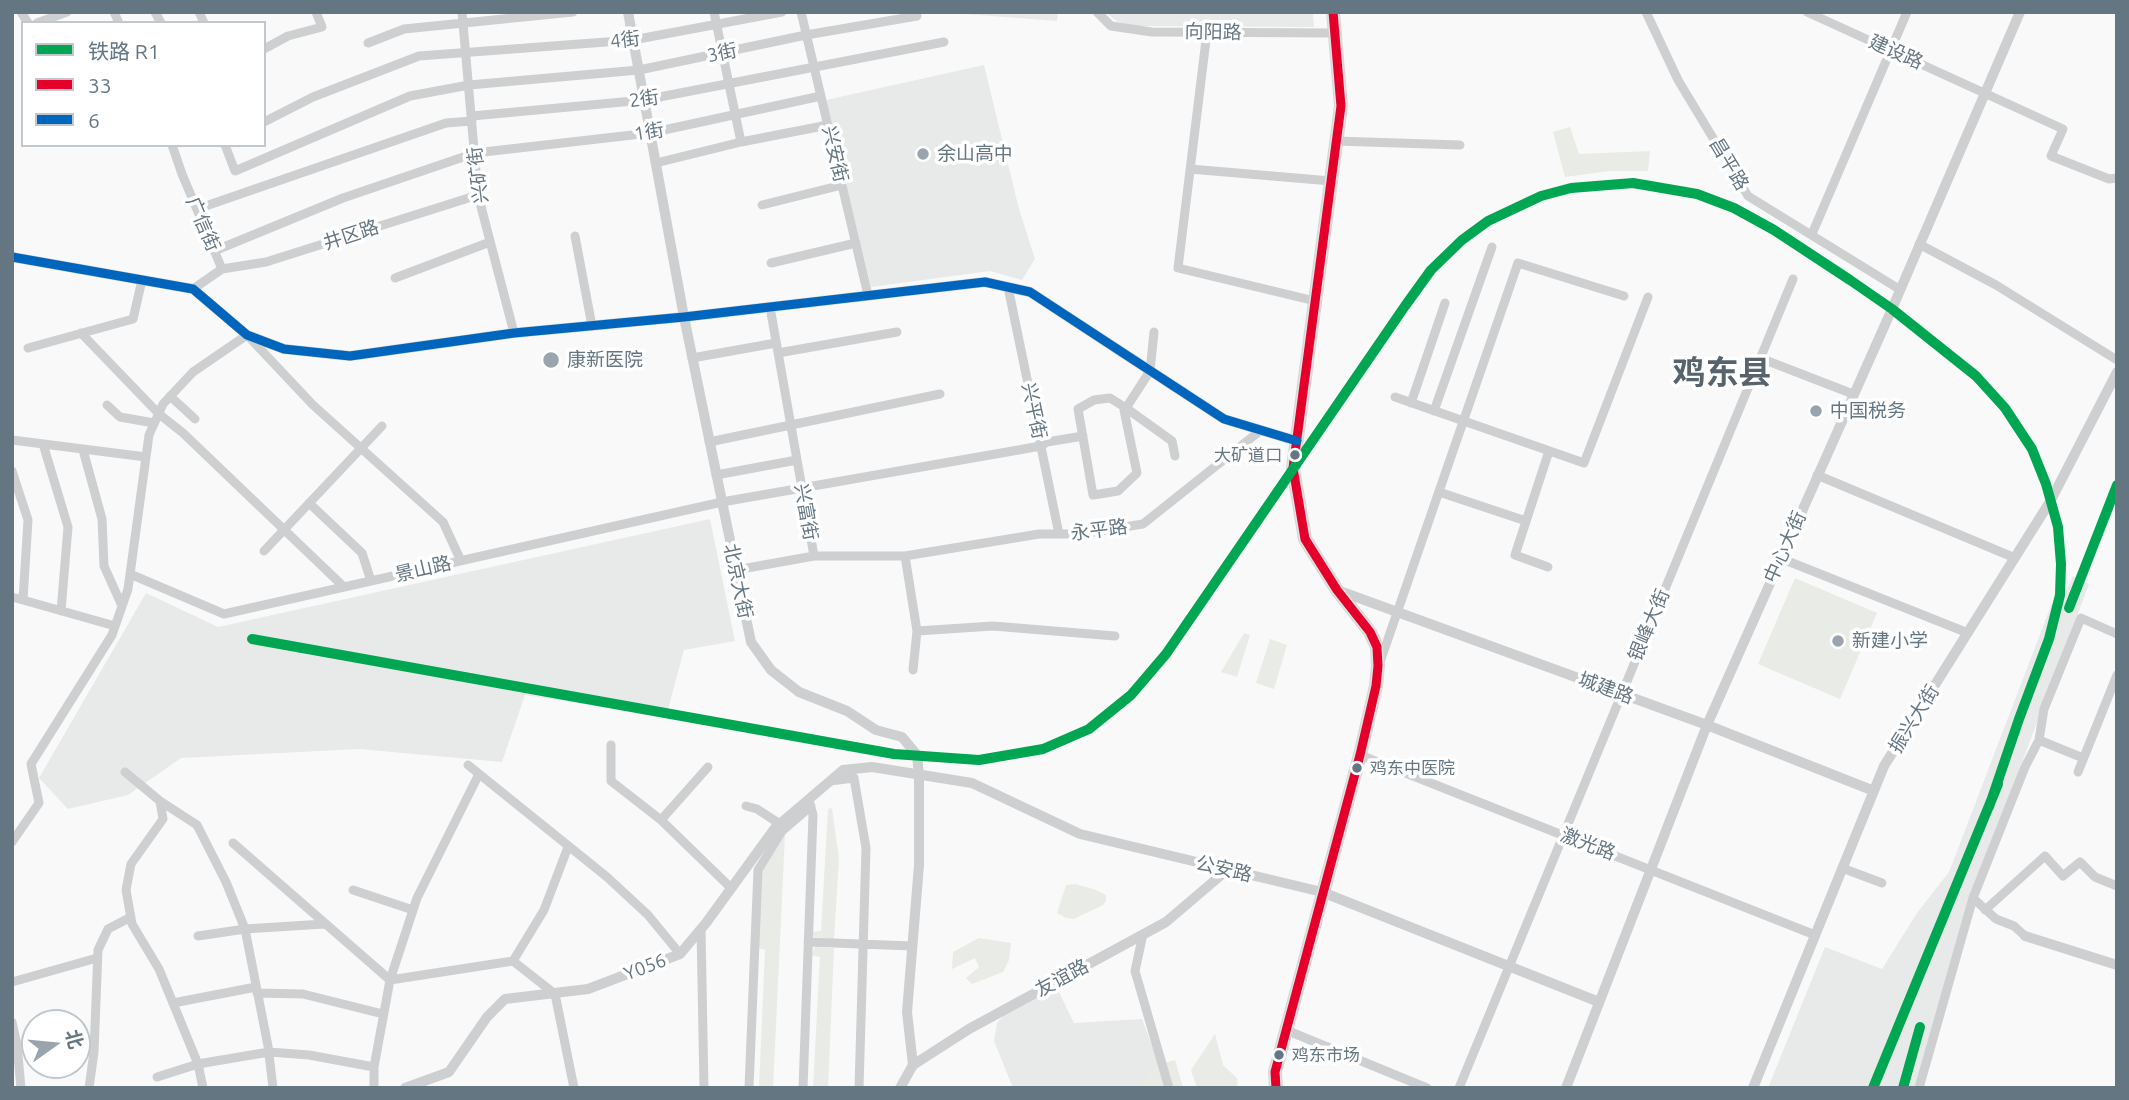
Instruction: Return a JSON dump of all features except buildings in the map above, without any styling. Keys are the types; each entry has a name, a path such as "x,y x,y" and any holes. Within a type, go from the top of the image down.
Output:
{"main road":[{"path":"1276,1088 1275,1072 1377,686 1377,647 1370,632 1336,590 1305,539 1293,468 1340,106 1333,12"}],"street":[{"path":"42,21 67,12"},
{"path":"368,43 404,29 462,17 573,12"},
{"name":"北京大街","path":"628,12 692,358 751,642 771,670 799,692 847,711 876,730 902,737 917,755 919,865 907,1012 913,1065"},
{"path":"714,12 741,142"},
{"name":"4街","path":"266,121 313,97 419,56 633,40 782,12"},
{"name":"兴安街","path":"801,12 869,295"},
{"name":"向阳路","path":"1097,12 1111,26 1152,32 1335,33"},
{"name":"昌平路","path":"1646,12 1678,80 1748,196 1899,289"},
{"name":"建设路","path":"1807,12 2063,129 2052,156 2109,179 2117,177"},
{"path":"1812,234 1907,12"},
{"name":"中心大街","path":"1566,1088 1707,725 2020,12"},
{"path":"266,48 288,36 322,27 318,13"},
{"name":"3街","path":"226,147 235,171 410,96 469,85 639,70 917,16"},
{"name":"兴矿街","path":"462,17 478,195 514,333"},
{"path":"1207,32 1178,268 1315,301"},
{"name":"2街","path":"197,209 446,123 644,100 944,42"},
{"name":"1街","path":"215,251 343,198 475,153 650,132 821,96"},
{"path":"656,163 741,142 828,125"},
{"path":"1336,141 1460,145"},
{"name":"广信街","path":"173,147 222,269 193,289"},
{"path":"1190,169 1331,181"},
{"path":"762,205 842,185"},
{"name":"井区路","path":"222,269 266,262 478,195"},
{"path":"575,236 592,326"},
{"path":"395,278 490,242"},
{"path":"771,263 856,243"},
{"path":"1919,244 1996,285 2117,360"},
{"path":"1434,411 1492,247"},
{"path":"12,257 193,289 247,335 313,405 443,522 461,561"},
{"path":"1378,666 1518,263 1624,296"},
{"name":"银峰大街","path":"1459,1088 1793,279"},
{"path":"28,348 133,319 142,280"},
{"path":"247,335 284,349 350,356 514,333 684,317 985,282 1030,292 1224,419 1297,441"},
{"name":"兴平街","path":"1008,287 1059,534"},
{"path":"1395,397 1584,463 1648,297"},
{"path":"1411,403 1445,303"},
{"name":"兴富街","path":"770,307 814,556 905,556"},
{"path":"692,358 897,332"},
{"path":"1154,332 1150,370 1126,408 1137,473 1118,491 1093,495 1078,409 1094,400 1110,398 1126,408 1172,441 1175,456"},
{"path":"80,333 157,419 183,433 344,587"},
{"path":"12,842 39,803 31,764 112,635 122,606 130,574 149,435 170,396 193,372 247,335"},
{"path":"1760,358 1853,394"},
{"name":"振兴大街","path":"1754,1088 1884,766 2015,558 2074,457 2117,372"},
{"path":"709,442 940,394"},
{"path":"170,396 195,419"},
{"path":"107,405 120,416 157,419"},
{"path":"264,551 382,426"},
{"name":"永平路","path":"905,556 1039,534 1081,534 1143,524 1261,430"},
{"name":"景山路","path":"130,574 224,614 722,502 802,490 1083,436"},
{"path":"12,440 146,457"},
{"path":"43,444 68,527 61,611"},
{"path":"83,450 102,519 104,566 122,606"},
{"path":"1548,567 1515,555 1549,451"},
{"path":"716,475 797,460"},
{"path":"12,471 28,520 23,600"},
{"path":"1817,475 2015,558"},
{"path":"1439,492 1526,521"},
{"path":"309,503 362,552 371,581"},
{"path":"736,569 814,556"},
{"path":"905,556 917,631 913,670"},
{"path":"1780,558 1968,633"},
{"name":"城建路","path":"1336,590 1707,725 1874,791"},
{"path":"12,597 115,626"},
{"path":"1919,1088 1973,898 2025,767 2039,740 2044,709 2081,618 2117,634"},
{"path":"917,631 993,626 1115,636"},
{"path":"2078,772 2117,675"},
{"path":"2039,740 2083,758"},
{"path":"611,745 611,781 662,820 731,888"},
{"name":"激光路","path":"1360,755 1815,935"},
{"path":"468,765 614,883 648,915 680,954"},
{"path":"662,820 708,767"},
{"name":"公安路","path":"843,770 872,767 972,783 1080,834 1322,892 1599,1002"},
{"name":"Y056","path":"405,1088 449,1072 487,1017 505,999 589,989 680,954 780,824 810,803 843,770"},
{"path":"125,772 160,801 197,825 226,882 245,929 269,1052 273,1088"},
{"path":"374,1088 374,1067 390,980 413,911 479,774"},
{"path":"830,781 854,778 866,848 859,1088"},
{"path":"160,801 163,819 131,864 126,890 132,924 159,969 198,1064 203,1088"},
{"path":"803,1088 813,815 810,803"},
{"path":"749,1088 758,870 782,831 810,803"},
{"path":"746,806 757,809 780,824"},
{"path":"233,843 390,980 513,961 555,994 574,1088"},
{"path":"513,961 544,910 568,847"},
{"path":"1985,909 2045,856 2063,876 2080,862 2095,877 2117,886"},
{"path":"1842,868 1882,883"},
{"name":"友谊路","path":"900,1088 913,1065 969,1028 1166,922 1227,870"},
{"path":"353,890 413,911"},
{"path":"1973,898 1996,919 2014,926 2025,936 2117,965"},
{"path":"89,1088 94,1052 98,950 108,929 131,918"},
{"path":"198,936 245,929 324,924"},
{"path":"701,929 704,1088"},
{"path":"1143,934 1135,971 1169,1088"},
{"path":"808,942 912,947"},
{"path":"12,982 97,958"},
{"path":"173,1003 257,990 303,994 383,1014"},
{"path":"12,1022 17,1045 20,1088"},
{"path":"1286,1030 1426,1088"},
{"path":"157,1077 198,1064 269,1052 309,1055 374,1067"}],"shaded area":[{"path":"939,12 1058,12 1057,21"},
{"path":"1105,12 1313,12 1314,27 1134,26 1118,22"},
{"name":"余山高中","path":"984,65 1019,209 1035,259 1022,280 990,271 871,287 826,100"},
{"path":"1570,127 1579,154 1650,151 1648,171 1609,171 1565,177 1553,132"},
{"path":"710,519 735,641 684,650 666,717 525,695 502,762 359,749 181,758 128,795 68,809 39,778 146,593 218,627"},
{"path":"2073,576 2089,584 1961,925 1918,1088 1768,1088 1825,947 1882,969 1917,913 1949,872 2052,603 2064,596"},
{"path":"1795,578 1877,613 1840,699 1758,664"},
{"path":"1244,633 1250,635 1237,677 1221,672"},
{"path":"1270,639 1287,645 1274,689 1256,683"},
{"path":"832,808 839,859 834,939 814,937 812,932 821,931 828,809"},
{"path":"785,834 773,1088 759,1088 765,950 757,948 760,870"},
{"path":"1075,884 1106,895 1106,901 1074,919 1066,918 1057,913 1066,885"},
{"path":"979,938 1011,943 1009,960 1003,972 972,984 966,978 979,967 975,958 952,969 953,952"},
{"path":"815,947 834,948 828,1088 813,1088 820,957 811,955"},
{"path":"1056,986 1074,1023 1142,1019 1168,1088 1013,1088 994,1041 997,1023 1006,1013"},
{"path":"1215,1034 1223,1065 1237,1078 1238,1088 1197,1088 1191,1070"},
{"path":"1175,1060 1183,1088 1131,1088 1144,1080 1154,1066"}],"rail line":[{"name":"R1","path":"252,639 894,754 979,760 1043,749 1089,729 1131,695 1166,654 1405,306 1431,270 1462,240 1488,221 1541,196 1571,188 1633,183 1697,194 1734,208 1774,230 1850,280 1892,309 1976,376 2005,408 2032,449 2046,484 2058,527 2060,595 2049,639 1989,807"},
{"name":"R1","path":"2069,608 2117,485"},
{"name":"R1","path":"1873,1088 1998,784"},
{"name":"R1","path":"1903,1088 1920,1027"}],"transit line":[{"name":"33","path":"1276,1088 1275,1072 1360,755 1378,666 1377,647 1370,632 1337,590 1305,539 1293,468 1341,106 1333,12"},
{"name":"6","path":"12,257 193,289 247,335 284,349 350,356 514,333 684,317 985,282 1030,292 1224,419 1297,441"}],"place":[{"name":"余山高中","path":"923,154"},
{"name":"康新医院","path":"551,360"},
{"name":"中国税务","path":"1816,411"},
{"name":"大矿道口","path":"1295,455"},
{"name":"新建小学","path":"1838,641"},
{"name":"鸡东中医院","path":"1357,768"},
{"name":"鸡东市场","path":"1279,1055"}],"district":[{"name":"鸡东县","path":"1722,373"}]}
